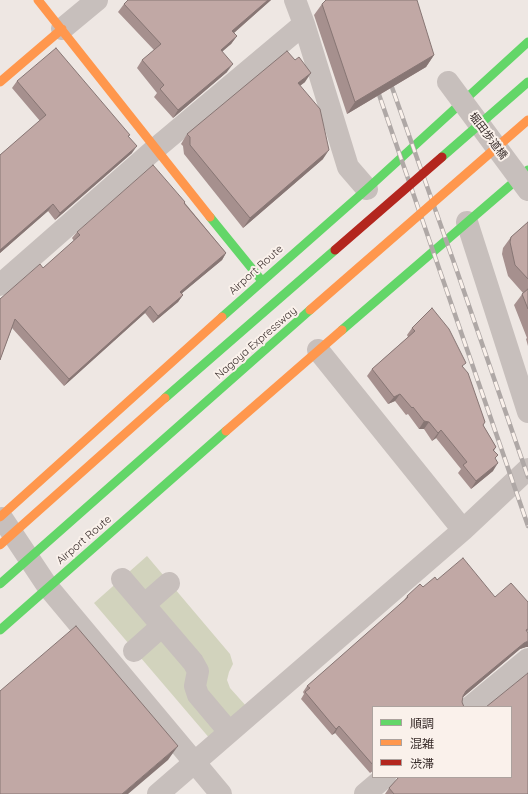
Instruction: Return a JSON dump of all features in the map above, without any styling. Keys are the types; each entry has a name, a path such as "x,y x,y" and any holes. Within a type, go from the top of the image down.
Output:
{"main road":[{"path":"38,0 155,149 262,281"},
{"path":"0,82 62,29"},
{"name":"Airport Route","path":"0,516 262,281 368,189 528,42"},
{"name":"Nagoya Expressway","path":"0,545 117,440 528,82"},
{"name":"Nagoya Expressway","path":"0,584 138,461 528,120"},
{"name":"Airport Route","path":"0,630 318,350 528,170"}],"street":[{"path":"62,29 97,0"},
{"path":"295,0 304,24 348,167 368,189"},
{"path":"0,285 155,149 304,24"},
{"name":"堀田歩道橋","path":"448,82 528,190"},
{"path":"468,222 528,412"},
{"path":"318,350 463,530"},
{"path":"158,794 463,530 528,469"},
{"path":"0,516 48,588 220,794"},
{"path":"122,579 193,662 198,671 195,686 198,695 225,727"},
{"path":"144,605 169,583"},
{"path":"134,651 162,626"},
{"path":"471,706 528,659"},
{"path":"365,794 384,778"}],"green space":[{"path":"147,556 230,654 233,664 227,680 230,688 247,707 211,740 94,603"}],"building":[{"path":"128,0 268,0 232,31 237,36 221,50 233,64 178,110 160,89 164,85 142,60 161,44 124,4"},
{"path":"326,0 417,0 434,55 355,102 322,4"},
{"path":"56,48 130,135 128,136 137,146 60,213 53,204 0,250 0,155 46,115 17,81"},
{"path":"287,51 295,60 299,57 311,73 298,83 320,109 329,150 250,218 190,145 190,137 187,134"},
{"path":"153,165 226,253 180,292 183,295 158,316 150,306 69,379 15,319 0,360 0,299 40,264 43,268 80,235 77,232"},
{"path":"528,222 528,279 515,265 510,242 511,237"},
{"path":"528,289 528,309 522,294"},
{"path":"432,308 449,329 466,363 462,366 468,373 485,422 483,425 496,447 493,450 498,455 495,458 498,463 476,481 463,465 467,462 441,430 438,433 429,422 424,421 400,394 394,397 372,369 415,331 412,328"},
{"path":"463,558 495,597 511,583 528,602 528,629 526,630 528,633 528,641 466,691 462,702 464,706 372,706 372,764 339,726 336,729 305,692 310,688 307,686 408,597 407,596 420,584 423,587 435,577 437,580"},
{"path":"76,626 178,746 122,794 0,794 0,691"},
{"path":"528,673 528,794 394,794 389,788 398,778 512,778 512,706 487,706"}],"railway":[{"path":"388,76 528,477"},
{"path":"375,83 528,526"}],"traffic: fast":[{"path":"222,317 367,189 528,42"},
{"path":"442,157 528,82"},
{"path":"342,330 528,170"},
{"path":"210,217 262,281"},
{"path":"165,398 335,250"},
{"path":"0,584 310,310"},
{"path":"0,630 226,431"}],"traffic: slow":[{"path":"38,0 210,217"},
{"path":"0,82 62,29"},
{"path":"310,310 528,120"},
{"path":"0,517 222,317"},
{"path":"226,431 342,330"},
{"path":"0,545 165,398"}],"traffic: jam":[{"path":"335,250 442,157"}]}
